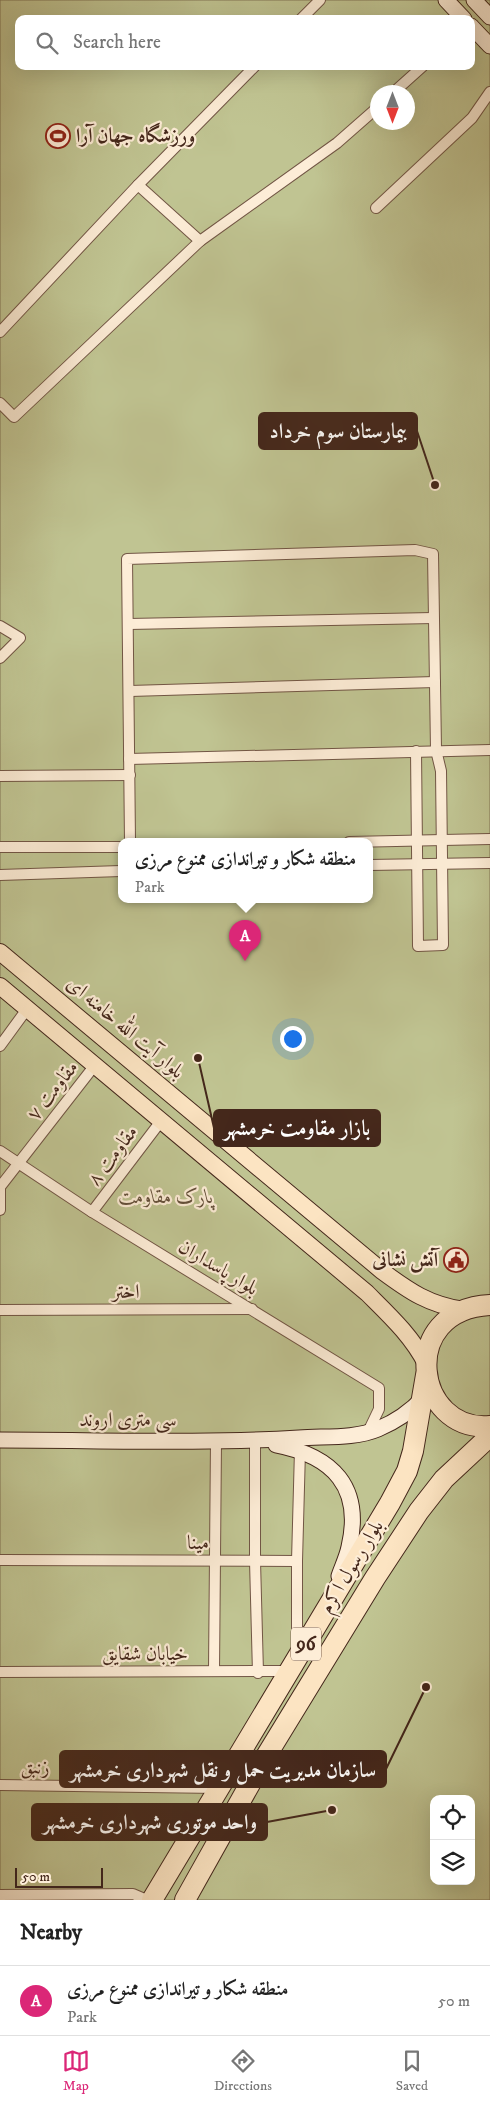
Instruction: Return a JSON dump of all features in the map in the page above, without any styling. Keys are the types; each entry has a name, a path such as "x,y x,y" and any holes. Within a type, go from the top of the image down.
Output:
{"highway":[{"name":"96","path":"426,1370 428,1350 433,1337 441,1326 451,1316 464,1310 490,1305"},
{"name":"بلوار رسول اکرم","path":"152,1900 294,1666 407,1471 414,1451 424,1397 426,1370"},
{"path":"426,1370 432,1391 441,1406 454,1417 470,1424 490,1426"},
{"name":"بلوار رسول اکرم","path":"185,1900 260,1766 418,1511 444,1479 490,1436"}],"main road":[{"name":"بلوار آیت الله خامنه ای","path":"0,952 382,1272 416,1296 444,1307 464,1310"},
{"path":"0,986 367,1293 396,1321 418,1349 426,1370"}],"street":[{"path":"305,15 320,0"},
{"path":"446,0 460,15"},
{"path":"474,0 490,17"},
{"path":"475,30 490,46"},
{"path":"0,332 138,185 251,70"},
{"path":"402,85 419,70"},
{"path":"376,208 472,118 490,92"},
{"path":"0,402 14,417 200,241 337,142 370,114"},
{"path":"138,185 200,241"},
{"path":"130,838 130,690 127,559 415,550 433,554 436,750 441,771 443,945 418,946 416,751"},
{"path":"129,624 433,618"},
{"path":"0,626 20,638 0,658"},
{"path":"130,690 435,682"},
{"path":"129,759 490,750"},
{"path":"0,776 130,775"},
{"path":"373,842 490,839"},
{"path":"0,848 118,847"},
{"path":"373,865 490,863"},
{"path":"0,875 118,871"},
{"path":"0,1046 27,1009"},
{"name":"مقاومت ۷","path":"0,1187 96,1065"},
{"name":"مقاومت ۸","path":"92,1212 162,1121"},
{"name":"بلوار پاسداران","path":"0,1151 92,1212 379,1388 379,1408 368,1432"},
{"path":"0,1187 0,1210"},
{"name":"اختر","path":"0,1310 252,1310"},
{"path":"255,1440 356,1434 377,1430 413,1408 424,1397"},
{"name":"سی متری اروند","path":"0,1440 255,1440"},
{"path":"214,1671 216,1440"},
{"path":"255,1440 300,1450 327,1464 341,1477 348,1491 352,1525 349,1548 325,1613"},
{"path":"255,1440 255,1561 258,1673"},
{"path":"294,1666 300,1450"},
{"name":"مینا","path":"0,1560 297,1561"},
{"name":"خیابان شقایق","path":"0,1672 214,1671 258,1673 294,1666"},
{"name":"زنبق","path":"0,1785 220,1788"},
{"path":"0,1895 133,1894 147,1900"}],"green space":[{"name":"پارک مقاومت","path":"0,0 490,0 490,1900 0,1900"}],"place":[{"name":"ورزشگاه جهان آرا","path":"58,136"},
{"name":"بیمارستان سوم خرداد","path":"435,485"},
{"name":"منطقه شکار و تیراندازی ممنوع مرزی","path":"245,961"},
{"name":"بازار مقاومت خرمشهر","path":"198,1058"},
{"name":"آتش نشانی","path":"456,1260"},
{"name":"سازمان مدیریت حمل و نقل شهرداری خرمشهر","path":"426,1687"},
{"name":"واحد موتوری شهرداری خرمشهر","path":"332,1810"}]}
